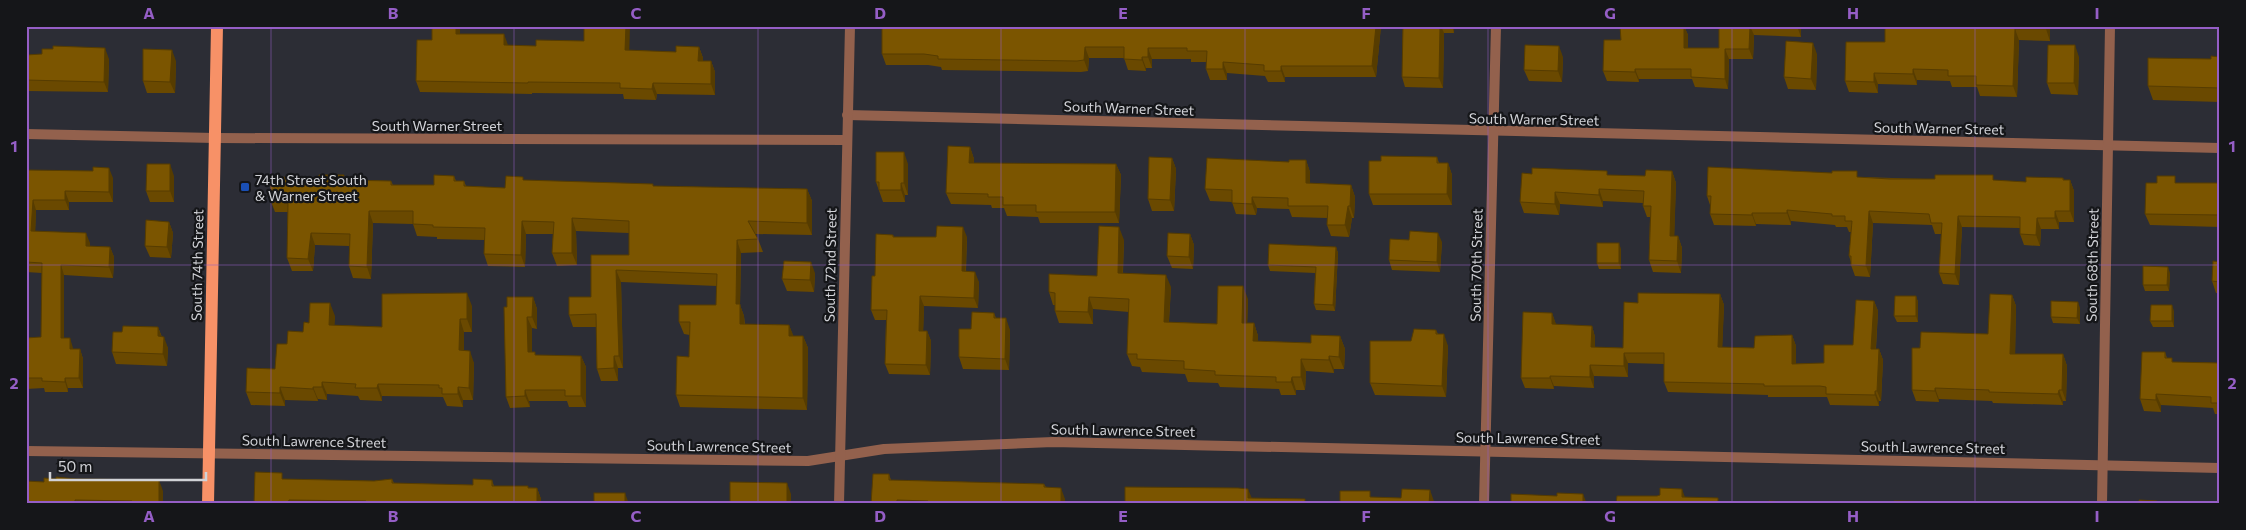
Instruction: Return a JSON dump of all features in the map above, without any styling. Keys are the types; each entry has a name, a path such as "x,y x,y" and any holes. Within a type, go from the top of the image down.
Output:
{"main road":[{"name":"South 74th Street","path":"208,504 216,26"}],"street":[{"name":"South 72nd Street","path":"839,504 850,26"},
{"name":"South 70th Street","path":"1484,504 1496,26"},
{"name":"South 68th Street","path":"2102,504 2110,26"},
{"name":"South Warner Street","path":"848,115 2220,148"},
{"name":"South Warner Street","path":"26,134 215,138 847,140"},
{"name":"South Lawrence Street","path":"26,451 799,461 884,449 1053,442 1485,450 2220,468"}],"building":[{"path":"432,26 456,26 456,34 504,34 504,45 536,46 536,40 584,41 584,26 626,26 625,50 676,52 676,46 699,47 698,61 711,61 711,84 653,83 652,89 620,88 620,83 416,81 417,40 432,40"},
{"path":"882,26 1031,26 1062,28 1062,26 1080,26 1080,28 1135,28 1135,26 1376,26 1372,66 1281,66 1281,71 1264,71 1264,65 1223,62 1223,69 1206,69 1207,51 1187,51 1187,48 1148,48 1148,57 1142,57 1142,60 1124,59 1124,47 1085,47 1084,60 1077,61 938,59 938,56 924,54 882,54"},
{"path":"1403,26 1440,26 1439,78 1402,77"},
{"path":"1620,26 1684,26 1684,48 1719,48 1719,26 1750,26 1749,49 1725,49 1725,79 1691,77 1691,69 1635,69 1635,72 1603,71 1604,40 1621,40"},
{"path":"1885,26 2046,26 2046,29 2015,29 2013,86 1976,85 1976,76 1948,76 1948,70 1913,69 1913,74 1874,73 1874,82 1845,81 1846,42 1885,42"},
{"path":"1786,41 1813,43 1811,79 1784,77"},
{"path":"1525,45 1559,46 1558,71 1524,70"},
{"path":"2048,45 2075,45 2074,83 2047,83"},
{"path":"53,46 105,48 104,82 26,80 26,55 42,54 42,49 53,49"},
{"path":"143,49 172,50 170,82 143,81"},
{"path":"2211,56 2220,57 2220,88 2148,86 2148,58 2211,59"},
{"path":"948,146 970,147 969,163 1116,164 1115,212 1036,212 1036,205 1003,205 1003,197 988,197 988,194 946,193"},
{"path":"876,152 904,152 904,183 901,183 901,190 879,190 879,182 876,182"},
{"path":"1381,156 1437,157 1437,163 1448,163 1447,194 1369,194 1369,161 1381,161"},
{"path":"1149,157 1172,158 1170,200 1148,199"},
{"path":"1207,158 1289,162 1289,160 1306,160 1306,183 1351,185 1350,206 1348,206 1345,225 1327,225 1328,206 1288,206 1288,198 1252,197 1252,204 1232,203 1232,190 1205,189"},
{"path":"147,164 170,164 170,191 146,191"},
{"path":"93,167 109,168 109,192 65,191 65,200 33,200 31,231 86,233 86,246 110,247 109,267 61,265 61,338 70,338 70,349 80,349 79,378 65,378 65,382 42,381 42,378 26,378 26,338 41,337 42,263 26,262 26,170 93,171"},
{"path":"1708,167 1832,173 1832,171 1857,171 1857,177 1890,179 1935,179 1935,175 1993,175 1993,180 2026,182 2026,177 2063,178 2063,180 2070,180 2070,211 2055,211 2055,218 2037,218 2036,235 2020,234 2020,217 1958,216 1955,274 1939,273 1942,223 1931,223 1929,214 1869,211 1866,266 1851,265 1851,256 1849,256 1852,221 1845,221 1845,216 1787,210 1787,213 1752,213 1752,215 1710,214 1711,196 1707,196"},
{"path":"1532,168 1607,171 1607,175 1645,176 1646,170 1672,171 1670,236 1678,236 1677,261 1649,260 1651,206 1643,206 1644,191 1599,189 1599,195 1555,192 1555,204 1520,202 1522,173 1532,174"},
{"path":"319,175 344,175 343,180 391,181 391,185 434,185 434,175 454,176 454,181 464,181 464,186 505,188 506,176 523,177 523,180 653,184 653,186 807,189 807,223 748,221 758,239 737,240 736,304 740,304 740,324 789,325 789,336 803,336 803,398 676,395 677,356 689,357 690,322 679,322 679,305 716,305 717,274 616,270 619,356 614,356 614,368 597,369 596,314 569,315 569,297 591,297 591,255 629,255 629,221 572,218 572,253 552,253 554,222 522,221 521,255 484,254 485,228 433,227 433,225 413,224 413,211 369,211 367,267 349,266 350,234 311,233 308,259 287,258 288,203 284,203 285,200 270,199 271,177 319,178"},
{"path":"2157,176 2175,176 2175,183 2220,183 2220,215 2145,214 2146,183 2157,183"},
{"path":"146,220 169,222 167,247 145,246"},
{"path":"937,226 963,227 962,271 975,272 974,298 920,296 919,331 927,331 926,365 885,364 887,310 871,310 872,276 875,276 876,234 893,235 893,237 936,237"},
{"path":"1099,226 1119,227 1118,273 1166,275 1164,322 1217,324 1218,286 1243,286 1242,323 1254,323 1253,341 1311,343 1311,335 1340,336 1339,357 1329,356 1329,360 1301,359 1301,377 1292,377 1291,382 1276,382 1276,377 1215,375 1215,371 1184,369 1184,361 1137,359 1137,354 1127,354 1129,299 1089,297 1088,312 1055,311 1055,293 1049,292 1049,274 1097,276"},
{"path":"1410,231 1438,233 1437,262 1389,260 1390,239 1409,240"},
{"path":"1168,233 1190,234 1189,257 1167,256"},
{"path":"1597,243 1619,243 1619,263 1597,263"},
{"path":"1269,244 1336,247 1333,305 1314,304 1316,267 1268,265"},
{"path":"784,261 811,262 810,280 782,279"},
{"path":"2213,261 2220,262 2220,282 2212,281"},
{"path":"2143,266 2168,267 2167,285 2143,285"},
{"path":"2220,289 2220,321 2219,321"},
{"path":"467,293 467,319 460,319 459,350 470,351 469,388 458,387 458,394 442,394 442,388 439,388 439,385 378,384 377,388 355,388 356,384 322,382 322,387 313,387 313,389 280,387 280,393 246,392 247,368 275,369 277,344 287,344 288,331 303,332 304,322 309,323 310,303 330,303 329,325 382,327 382,294"},
{"path":"1638,293 1720,294 1718,347 1754,348 1755,336 1792,335 1792,364 1824,363 1824,345 1853,345 1856,300 1874,301 1871,349 1879,349 1877,391 1875,391 1875,395 1826,394 1826,387 1820,386 1664,382 1664,353 1624,353 1624,366 1590,365 1590,377 1550,376 1550,378 1521,378 1523,312 1552,313 1552,324 1592,326 1591,347 1623,348 1624,302 1638,303"},
{"path":"1990,294 2012,295 2010,354 2063,354 2062,390 2059,390 2058,394 1935,388 1935,391 1912,390 1912,348 1920,348 1921,332 1988,334"},
{"path":"1895,296 1916,296 1916,316 1894,316"},
{"path":"507,297 533,297 532,317 527,317 528,352 535,352 535,355 581,356 581,396 565,396 565,390 525,390 525,396 506,397 504,307 507,307"},
{"path":"2051,301 2078,302 2077,318 2051,317"},
{"path":"2151,305 2172,305 2172,321 2150,321"},
{"path":"972,312 994,313 994,318 1006,318 1005,359 959,357 959,329 971,329"},
{"path":"123,326 158,327 158,336 164,337 163,354 112,352 113,332 122,332"},
{"path":"1414,329 1436,330 1436,334 1444,334 1442,386 1370,383 1370,341 1411,341"},
{"path":"2142,352 2165,352 2165,358 2172,358 2172,362 2220,363 2220,403 2211,403 2211,397 2156,394 2156,400 2140,399"},
{"path":"255,472 282,473 282,479 374,481 392,479 392,483 473,485 473,479 492,480 492,486 528,486 528,488 537,488 537,504 366,504 366,501 289,500 288,504 254,504"},
{"path":"873,474 889,474 889,480 1044,484 1044,487 1061,488 1061,504 928,504 928,501 897,500 897,504 871,504"},
{"path":"56,477 159,480 159,504 132,504 132,501 75,500 75,504 26,504 26,481 44,482 44,478 56,479"},
{"path":"730,482 787,483 787,504 730,504"},
{"path":"1125,487 1238,488 1248,489 1248,498 1305,499 1305,504 1125,504"},
{"path":"1660,488 1682,489 1682,497 1718,498 1718,504 1616,504 1617,496 1657,496 1660,495"},
{"path":"1402,489 1430,490 1429,504 1340,504 1340,491 1370,491 1370,497 1401,498"},
{"path":"594,493 625,493 625,504 594,504"},
{"path":"1557,493 1583,494 1583,504 1511,504 1511,494 1557,496"},
{"path":"2139,500 2157,501 2157,504 2139,504"},
{"path":"1769,501 1815,504 1756,504 1756,502 1769,503"},
{"path":"1894,501 1947,502 1947,504 1894,504"},
{"path":"2188,502 2220,502 2220,504 2188,504"}],"place":[{"name":"74th Street South & Warner Street","path":"245,187"}]}
